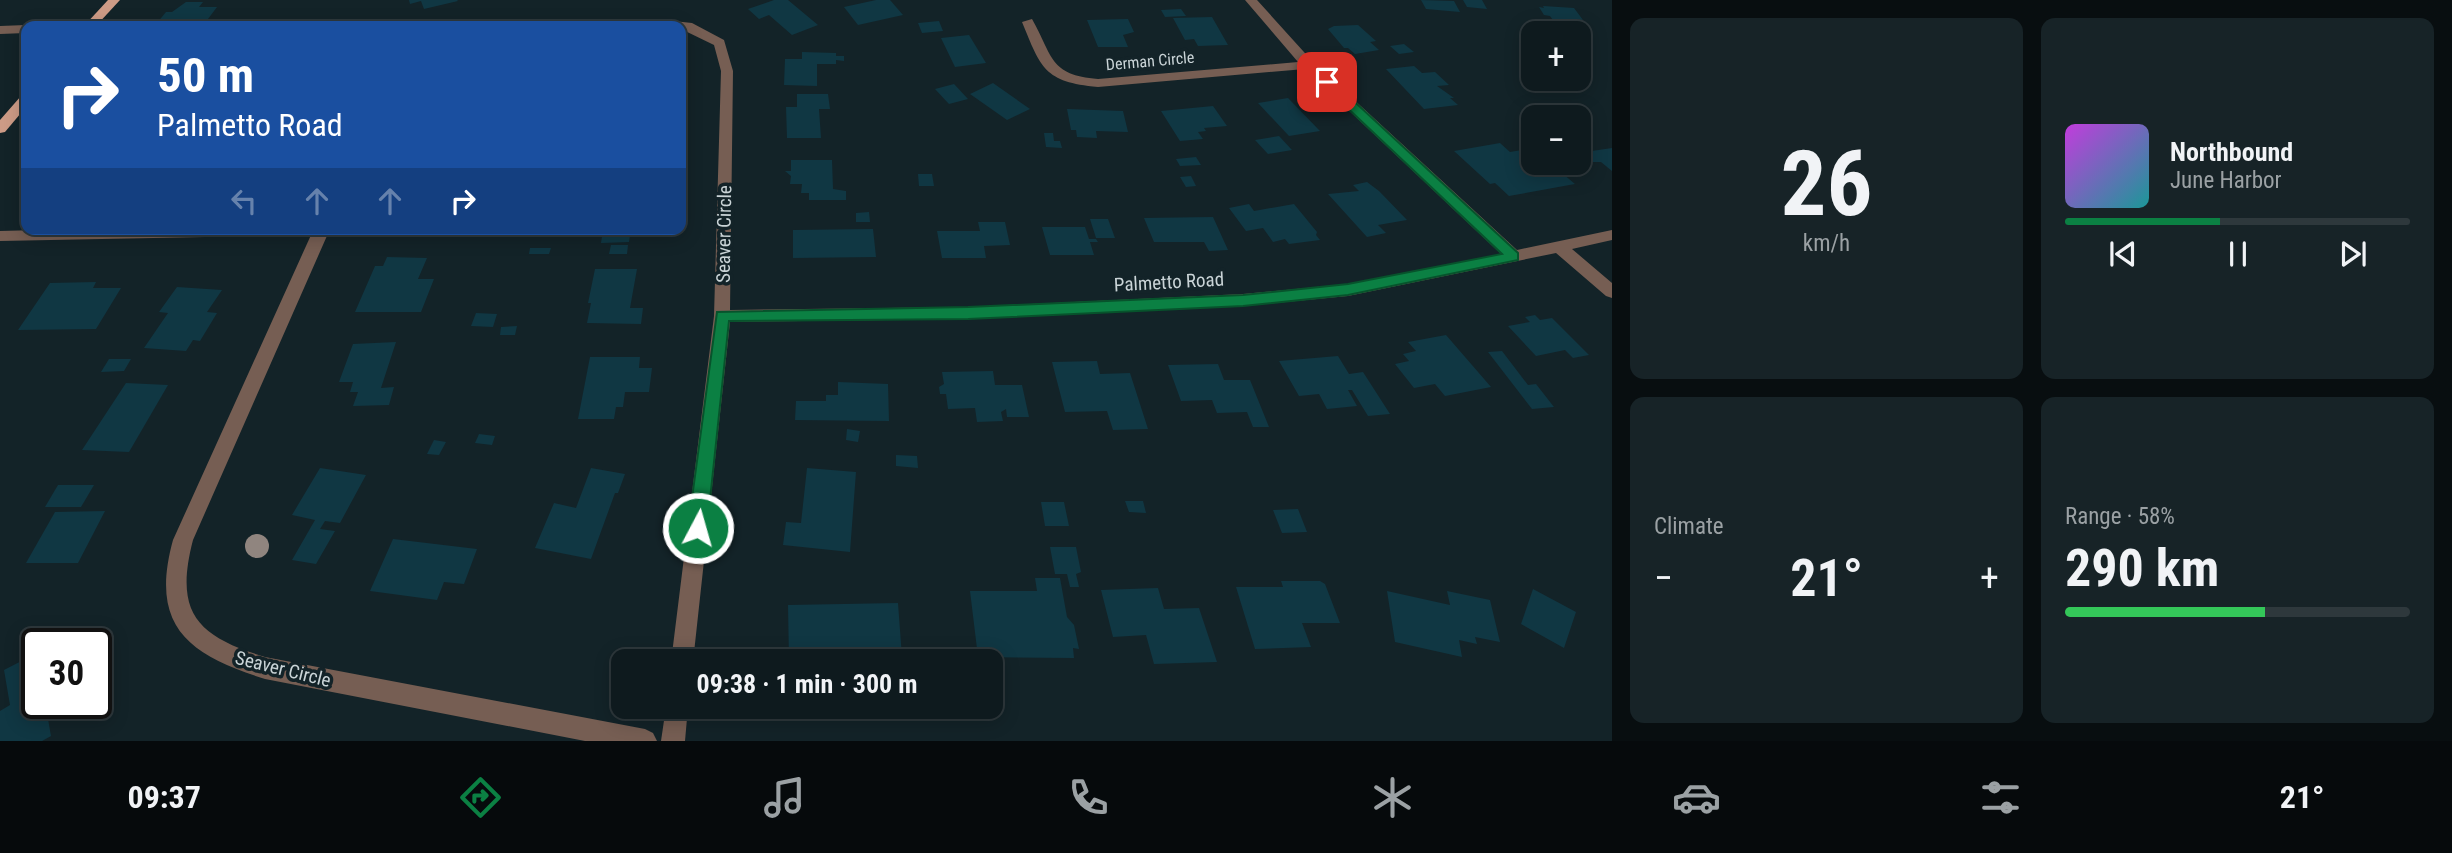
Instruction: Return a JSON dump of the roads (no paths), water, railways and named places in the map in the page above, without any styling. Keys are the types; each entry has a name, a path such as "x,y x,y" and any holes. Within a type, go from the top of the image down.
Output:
{"main road":[{"path":"95,21 114,0"},
{"path":"0,129 21,105"}],"street":[{"path":"1251,0 1308,65 1513,256"},
{"name":"Derman Circle","path":"1028,22 1048,66 1059,77 1078,82 1098,83 1308,65"},
{"name":"Seaver Circle","path":"684,649 722,316 727,71 720,43 686,26"},
{"path":"0,30 21,29"},
{"name":"Palmetto Road","path":"722,316 968,313 1243,300 1348,290 1612,234"},
{"path":"0,236 54,235"},
{"name":"Seaver Circle","path":"320,235 190,521 176,558 174,596 191,631 220,653 265,668 645,741"},
{"path":"1560,247 1612,292"},
{"path":"673,741 676,719"}]}
